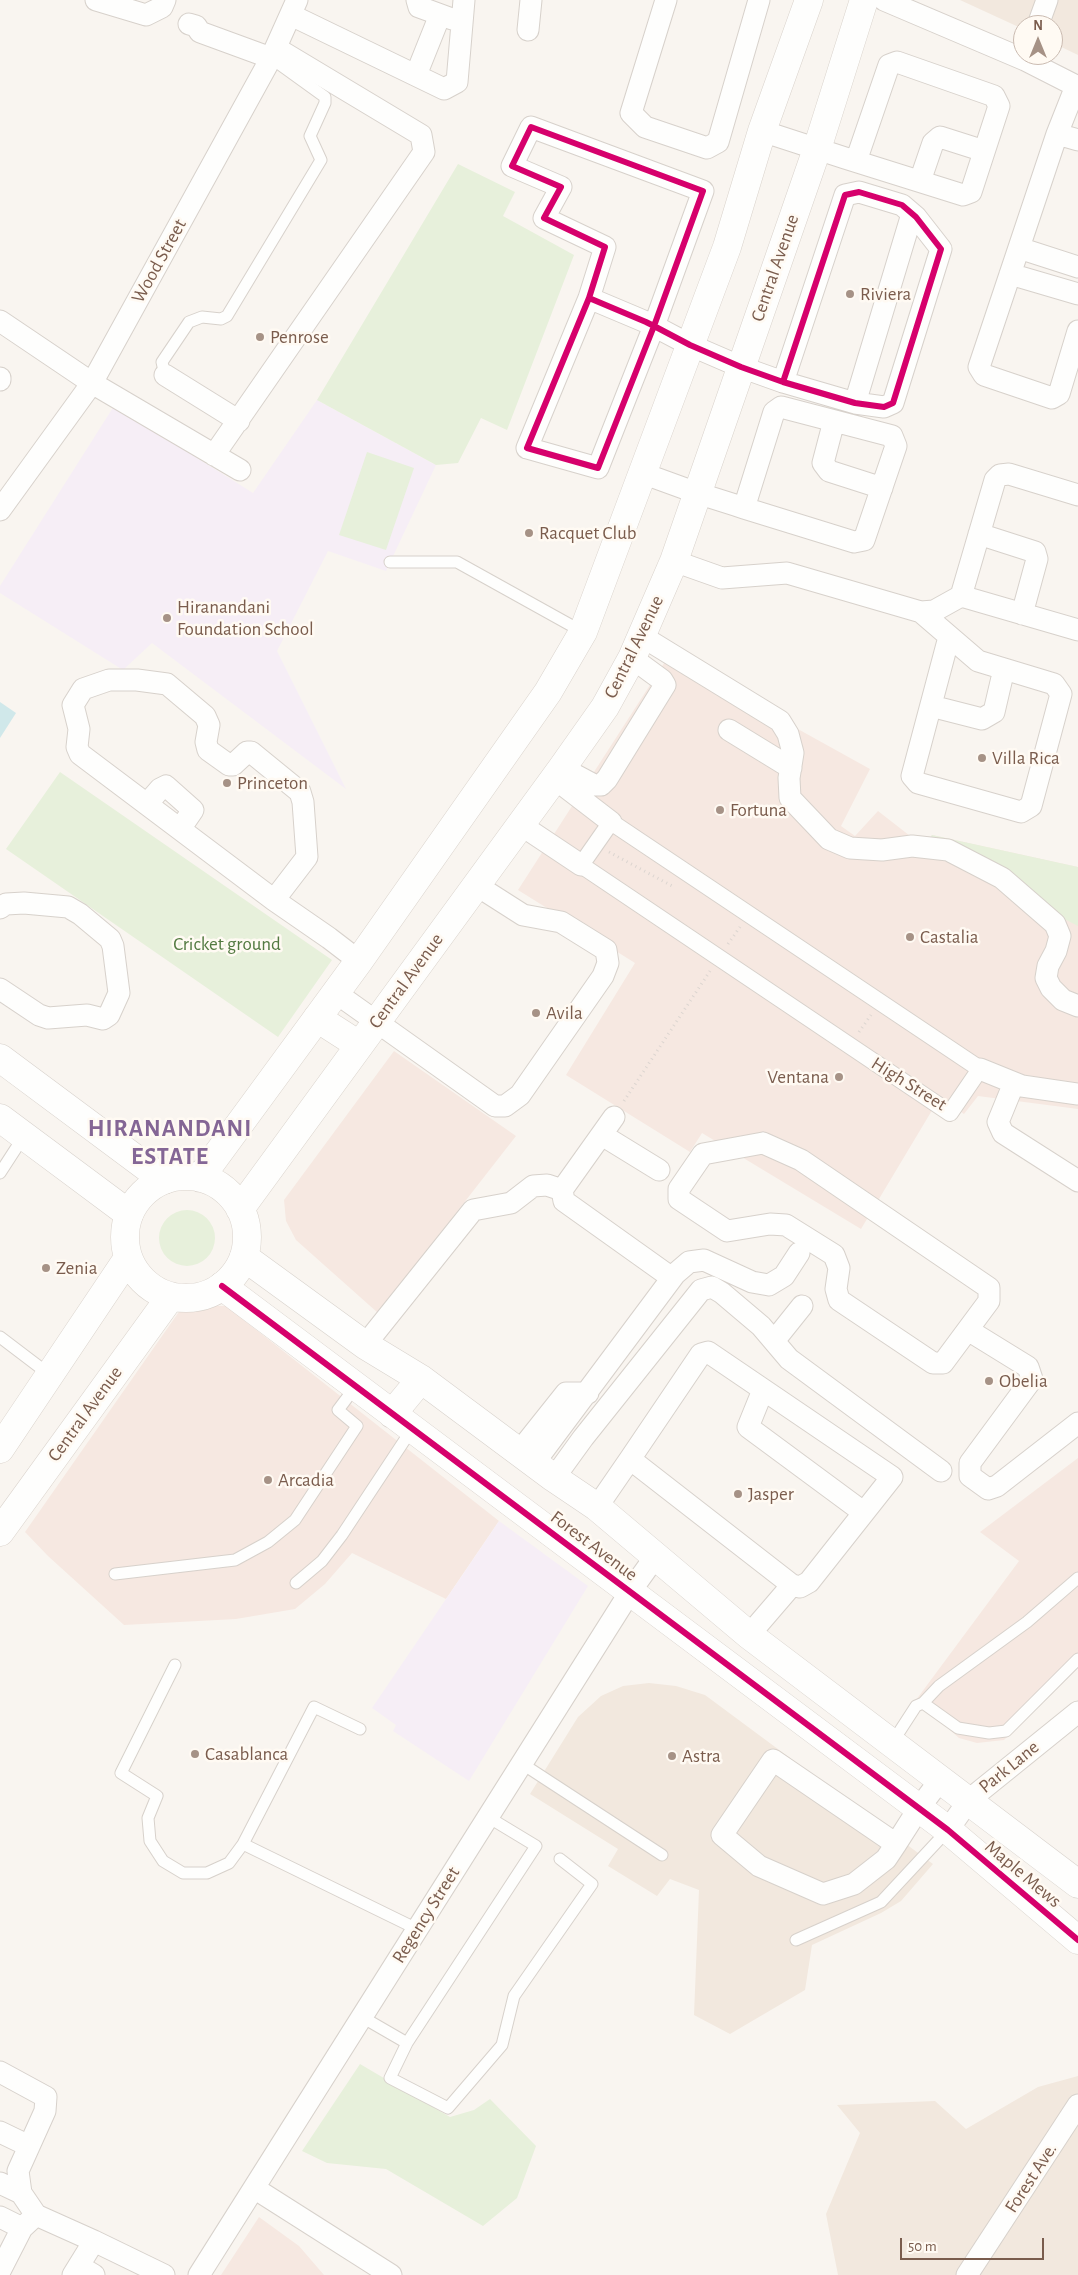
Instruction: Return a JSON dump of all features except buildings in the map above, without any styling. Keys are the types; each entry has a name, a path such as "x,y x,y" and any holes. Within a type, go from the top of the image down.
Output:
{"main road":[{"path":"200,1178 359,961 548,692 583,632 727,246 762,131 809,0"},
{"name":"Central Avenue","path":"240,1209 558,773 605,706 637,647 674,561 817,149 864,0"},
{"path":"318,1018 359,1045"},
{"path":"0,1058 164,1180"},
{"path":"0,1118 129,1214"},
{"path":"188,1176 212,1182 224,1189 240,1209 247,1232 244,1257 231,1278 222,1286 198,1297 171,1296 157,1291 135,1271 128,1258 125,1240 129,1214 137,1200 150,1188 164,1180 188,1176"},
{"name":"Forest Avenue","path":"244,1257 365,1345 421,1379 597,1507 749,1635 1078,1884"},
{"path":"0,1449 128,1258"},
{"name":"Forest Avenue","path":"222,1286 948,1830"},
{"name":"Central Avenue","path":"0,1532 171,1296"},
{"path":"402,1421 421,1379"},
{"path":"792,1714 816,1686"},
{"name":"Maple Mews","path":"948,1830 1078,1940"}],"street":[{"path":"96,0 146,15 162,7 164,0"},
{"path":"417,0 419,7 462,22"},
{"path":"294,7 416,75 444,88 457,82 464,0"},
{"path":"528,30 530,0"},
{"path":"666,0 631,113 644,128 707,148 718,142 759,0"},
{"path":"884,0 1013,53"},
{"path":"1042,15 1047,0"},
{"name":"Wood Street","path":"0,510 92,382 274,53 294,7"},
{"path":"416,75 440,15"},
{"path":"192,29 274,53 421,135 424,152 214,455"},
{"path":"762,131 817,149 963,195 971,192 999,106 994,96 897,62 889,65 856,161"},
{"path":"1038,65 1077,87 1057,134 979,367 984,376 1052,398 1059,394 1078,331"},
{"path":"532,126 703,191 654,326 598,468 527,448 589,298 605,246 544,218 562,186 512,166 532,126"},
{"path":"1057,134 1078,140"},
{"path":"920,181 932,143 940,137 984,151"},
{"path":"589,298 654,326 690,345 783,382 855,403 884,407 893,403 941,249 912,214 902,205 859,192 845,196 783,382"},
{"path":"855,403 912,214"},
{"path":"1019,248 1078,267"},
{"path":"1010,274 1078,294"},
{"path":"0,322 92,382 240,470"},
{"path":"165,374 239,421"},
{"path":"642,472 697,493 744,508 854,542 864,540 896,446 892,436 781,407 774,412 744,508"},
{"path":"834,422 823,463 829,471 882,488"},
{"path":"674,561 722,578 787,573 921,612 934,611 961,596 995,480 1000,475 1009,474 1078,495"},
{"path":"979,534 1035,552 1036,559 1022,614"},
{"path":"961,596 1078,630"},
{"path":"921,612 978,662 1054,684 1061,694 1031,806 1021,812 918,783 912,776 949,637"},
{"path":"558,773 601,785 668,692 662,680 637,647"},
{"path":"637,647 780,721 788,734 793,753 789,778 790,798 829,839 850,848 882,850 912,846 948,850 1002,878 1055,924 1060,936 1056,951 1048,966 1046,978 1051,988 1063,1000 1078,1006"},
{"path":"931,706 982,719 994,712 1004,669"},
{"path":"274,900 307,857 304,810 300,792 251,752 246,752 234,765 229,765 208,750 206,742 209,725 205,716 167,684 137,680 109,680 83,689 73,705 78,728 77,747 80,754 274,900 359,961"},
{"path":"730,730 791,768"},
{"path":"558,773 611,822 980,1069 1022,1086 1078,1094"},
{"path":"581,866 611,822"},
{"name":"High Street","path":"521,825 950,1113 980,1069"},
{"path":"336,993 495,1106 505,1106 520,1095 603,976 608,963 606,950 561,922 523,915 476,885"},
{"path":"0,908 6,904 24,903 68,907 80,914 110,939 113,946 120,993 109,1014 102,1019 87,1014 48,1018 39,1015 0,989"},
{"path":"1014,1082 998,1122 1003,1133 1078,1181"},
{"path":"614,1117 562,1190 564,1201 672,1278"},
{"path":"602,1135 658,1170"},
{"path":"763,1143 801,1160 989,1288 989,1301 968,1330 943,1363 933,1363 839,1300 836,1289 839,1268 834,1255 786,1225 770,1224 727,1231 679,1199 679,1189 703,1154 763,1143"},
{"path":"365,1345 473,1210 510,1202 533,1186 547,1185 562,1190"},
{"path":"536,1464 566,1393 588,1393 672,1278 688,1262 704,1260 752,1282 768,1285 784,1276 799,1253"},
{"path":"536,1464 701,1290 712,1287 722,1293 761,1326 789,1359 941,1471"},
{"path":"774,1341 802,1306"},
{"path":"968,1330 1028,1367 1032,1379 970,1463 970,1476 988,1488 997,1486 1078,1423"},
{"path":"597,1507 701,1354 708,1352 892,1477 809,1582 800,1587 792,1585 630,1459"},
{"path":"763,1390 748,1427 863,1512"},
{"name":"Regency Street","path":"199,2275 630,1592 656,1556"},
{"path":"749,1635 792,1585"},
{"name":"Park Lane","path":"948,1830 969,1800 1078,1712"},
{"path":"896,1844 773,1760 722,1835 759,1866 823,1894 854,1884 886,1860 919,1808 941,1779"},
{"path":"0,2072 46,2097 45,2111 18,2171 21,2193 29,2221 0,2270"},
{"name":"Forest Ave.","path":"967,2275 1078,2106"},
{"path":"0,2132 30,2146"},
{"path":"0,2183 21,2193"},
{"path":"254,2188 382,2272"},
{"path":"0,2217 29,2221 94,2241 164,2275"},
{"path":"82,2272 94,2241"}],"lane":[{"path":"165,374 162,362 189,322 202,317 221,319 227,316 321,160 310,136 325,103 325,98 274,53"},
{"path":"390,562 457,562 583,632"},
{"path":"0,1173 24,1136"},
{"path":"0,1337 50,1375"},
{"path":"115,1574 235,1560 268,1542 295,1520 357,1426 338,1410 356,1386"},
{"path":"296,1583 322,1561 342,1535 402,1421"},
{"path":"892,1743 916,1706 924,1703 939,1686 1026,1622 1078,1578"},
{"path":"924,1703 958,1728 989,1733 1006,1730 1078,1659"},
{"path":"175,1665 121,1773 157,1796 148,1818 150,1841 163,1861 184,1872 207,1873 229,1863 243,1844 314,1707 360,1729"},
{"path":"522,1763 662,1855"},
{"path":"488,1817 536,1846 408,2043 390,2078 448,2108 502,2045 514,1996 592,1884 560,1858"},
{"path":"796,1940 881,1902 948,1830"},
{"path":"243,1844 417,1929"},
{"path":"362,2017 408,2043"}],"path":[{"path":"596,844 681,891"},
{"path":"614,1117 748,914"},
{"path":"850,1046 880,1002"}],"shaded area":[{"path":"960,0 1078,0 1078,55 1063,48 1063,15 1013,15 1013,24"},
{"name":"Hiranandani Foundation School","path":"317,400 436,465 386,571 328,551 277,651 346,789 152,643 123,670 0,593 0,586 114,406 253,493"},
{"path":"668,657 870,769 841,826 855,836 878,811 923,846 932,835 1078,867 1078,1109 978,1096 964,1114 940,1097 861,1229 702,1133 690,1152 566,1075 635,963 518,890"},
{"path":"394,1051 516,1136 378,1313 296,1240 286,1221 284,1200"},
{"path":"183,1306 226,1306 499,1521 446,1599 352,1553 325,1584 295,1609 236,1619 124,1625 48,1556 25,1532"},
{"path":"1078,1458 1078,1666 1004,1740 977,1743 959,1738 916,1700 1019,1561 980,1532"},
{"path":"499,1521 588,1586 469,1781 393,1731 396,1725 372,1708"},
{"path":"649,1683 676,1686 705,1695 933,1864 901,1901 881,1913 812,1945 805,1990 730,2034 694,2015 699,1890 670,1879 657,1896 608,1866 618,1849 530,1794 578,1717 601,1696 623,1686"},
{"path":"1078,2076 1078,2275 838,2275 826,2214 860,2133 837,2105 935,2101 966,2129 1038,2087"},
{"path":"259,2217 299,2246 324,2275 221,2275"}],"green space":[{"path":"458,164 515,192 503,216 574,255 507,430 481,418 458,463 436,465 317,400"},
{"path":"367,452 414,468 386,550 339,535"},
{"name":"Cricket ground","path":"60,772 332,960 278,1037 6,849"},
{"path":"932,835 1078,867 1078,926 923,847"},
{"path":"181,1210 193,1210 203,1214 211,1222 215,1238 211,1254 203,1262 193,1266 181,1266 171,1262 163,1254 159,1244 159,1232 163,1222 171,1214"},
{"path":"360,2064 450,2117 474,2110 490,2099 536,2146 517,2198 483,2226 386,2169 327,2163 302,2151"}],"water":[{"path":"0,702 16,713 0,738"}],"cycle path":[{"path":"589,298 527,448 598,468 654,326 703,191 531,127 512,166 561,187 544,218 605,247 589,298 646,322 654,326 690,345 741,367 783,382 855,403 884,407 893,403 941,249 916,217 902,205 859,192 845,195 783,382"},
{"path":"222,1286 948,1830 1078,1940"}],"place":[{"name":"Riviera","path":"850,294"},
{"name":"Penrose","path":"260,337"},
{"name":"Racquet Club","path":"529,533"},
{"name":"Hiranandani Foundation School","path":"167,618"},
{"name":"Villa Rica","path":"982,758"},
{"name":"Princeton","path":"227,783"},
{"name":"Fortuna","path":"720,810"},
{"name":"Castalia","path":"910,937"},
{"name":"Avila","path":"536,1013"},
{"name":"Ventana","path":"839,1077"},
{"name":"Zenia","path":"46,1268"},
{"name":"Obelia","path":"989,1381"},
{"name":"Arcadia","path":"268,1480"},
{"name":"Jasper","path":"738,1494"},
{"name":"Casablanca","path":"195,1754"},
{"name":"Astra","path":"672,1756"}],"district":[{"name":"HIRANANDANI ESTATE","path":"170,1143"}]}
